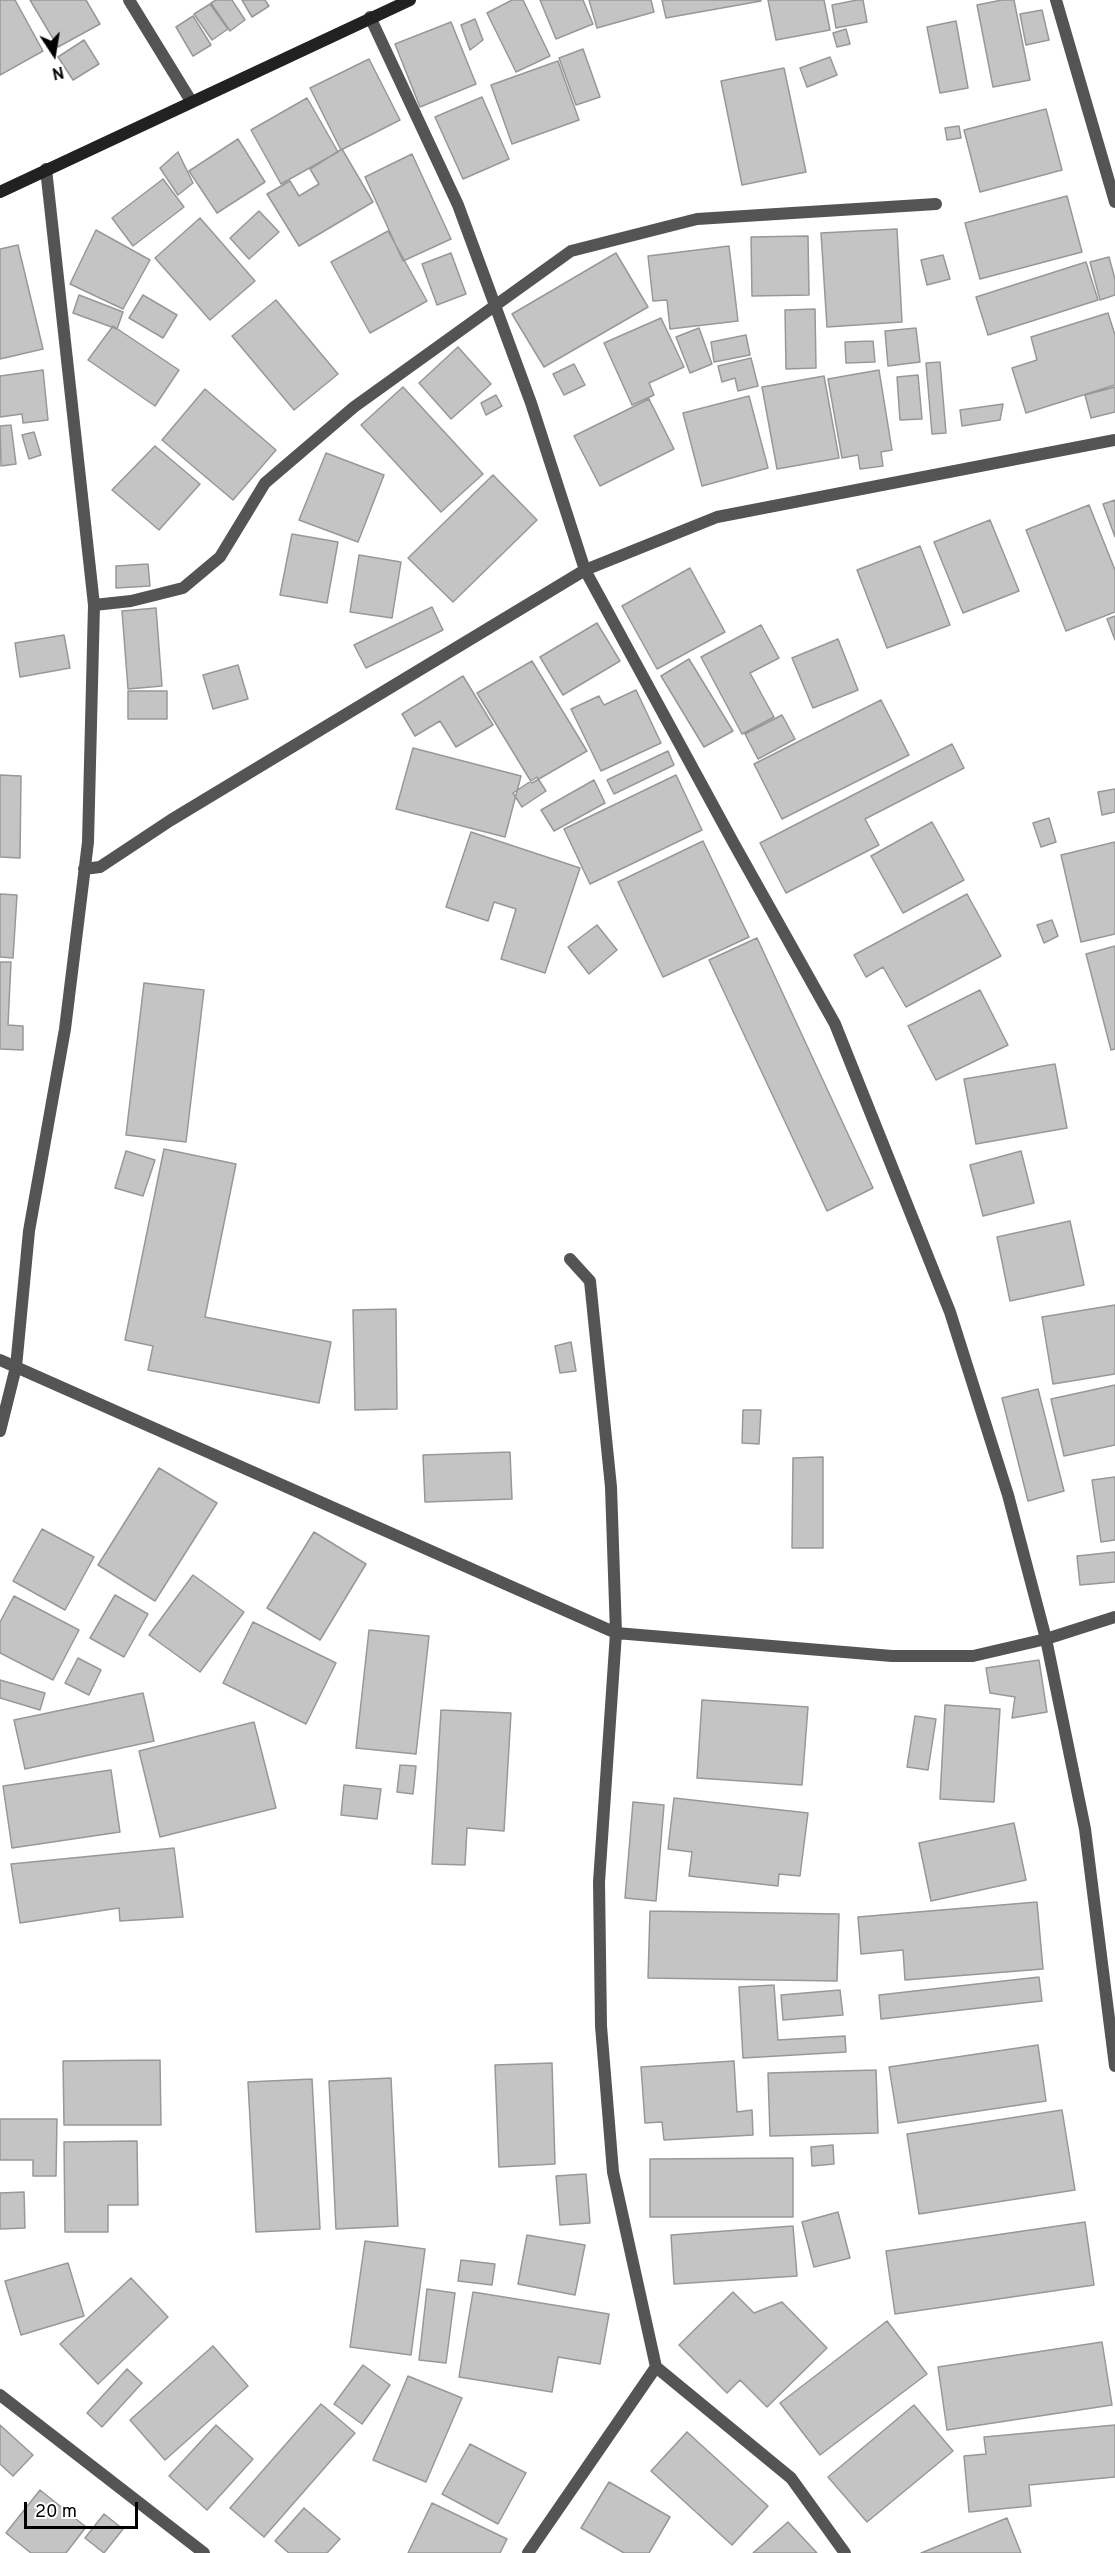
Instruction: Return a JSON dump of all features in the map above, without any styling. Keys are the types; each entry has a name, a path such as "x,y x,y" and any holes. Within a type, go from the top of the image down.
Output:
{"main road":[{"path":"0,192 410,0"}],"street":[{"path":"129,0 191,101"},
{"path":"1056,0 1115,202"},
{"path":"370,17 458,205 531,403 585,570 835,1024 950,1312 1008,1495 1046,1639 1085,1829 1115,2066"},
{"path":"0,1431 16,1367 29,1231 65,1029 88,843 94,605 46,169"},
{"path":"94,605 131,601 183,588 220,557 265,483 354,406 571,251 697,219 936,204"},
{"path":"84,869 100,867 171,820 585,570 717,517 1115,440"},
{"path":"570,1259 590,1281 611,1487 616,1633 599,1882 601,2026 613,2172 656,2367 791,2478 845,2553"},
{"path":"0,1360 616,1633 892,1656 973,1656 1046,1639 1115,1617"},
{"path":"528,2553 656,2367"},
{"path":"0,2395 204,2553"}],"building":[{"path":"0,0 15,0 43,51 0,75"},
{"path":"30,0 86,0 100,24 58,47"},
{"path":"216,0 232,0 245,20 230,31 211,3"},
{"path":"242,0 265,0 269,6 252,17"},
{"path":"512,0 523,0 550,56 516,72 487,13"},
{"path":"540,0 583,0 593,24 556,39"},
{"path":"589,0 651,0 654,12 597,28"},
{"path":"662,0 761,0 761,1 666,18"},
{"path":"768,0 824,0 830,30 776,40"},
{"path":"863,0 867,22 836,28 832,5"},
{"path":"1014,0 1030,80 993,87 977,5"},
{"path":"210,4 228,29 212,40 194,14"},
{"path":"1042,10 1049,40 1026,45 1020,14"},
{"path":"193,16 211,45 193,56 176,27"},
{"path":"475,19 483,40 470,50 461,25"},
{"path":"956,21 968,88 940,93 927,27"},
{"path":"451,22 476,84 420,107 395,44"},
{"path":"846,29 850,44 837,47 833,33"},
{"path":"84,40 99,64 73,80 58,57"},
{"path":"583,49 600,97 576,105 559,58"},
{"path":"830,57 837,75 807,87 800,68"},
{"path":"369,59 400,120 341,150 310,88"},
{"path":"558,61 579,120 512,144 491,85"},
{"path":"784,68 806,172 742,185 721,81"},
{"path":"482,97 509,159 463,179 435,117"},
{"path":"307,98 338,152 281,184 251,130"},
{"path":"1046,109 1062,170 980,192 964,130"},
{"path":"959,126 961,138 947,140 945,128"},
{"path":"238,139 265,182 217,213 189,171"},
{"path":"342,149 373,202 299,246 267,194 290,181 299,196 319,184 310,169"},
{"path":"178,152 193,183 178,195 160,168"},
{"path":"412,154 451,239 403,261 365,177"},
{"path":"163,179 184,207 133,246 112,218"},
{"path":"1067,196 1082,252 980,279 965,223"},
{"path":"259,211 279,232 249,259 230,238"},
{"path":"200,218 255,281 210,320 155,258"},
{"path":"897,229 902,322 827,327 821,233"},
{"path":"96,230 150,260 123,309 70,284"},
{"path":"388,231 427,301 370,333 331,262"},
{"path":"808,236 809,295 752,296 751,237"},
{"path":"18,245 43,349 0,359 0,249"},
{"path":"729,246 738,321 670,329 667,300 653,301 648,256"},
{"path":"451,253 466,294 437,305 422,264"},
{"path":"616,253 648,307 544,367 512,314"},
{"path":"943,255 950,279 927,285 921,260"},
{"path":"1109,257 1115,279 1115,295 1100,300 1090,262"},
{"path":"1086,262 1098,300 988,335 976,297"},
{"path":"79,295 123,312 117,329 73,313"},
{"path":"143,295 177,315 163,338 129,318"},
{"path":"276,300 338,374 294,410 232,336"},
{"path":"815,309 816,368 786,369 785,310"},
{"path":"1108,313 1115,335 1115,385 1026,413 1012,368 1037,360 1031,337"},
{"path":"661,318 684,367 649,383 654,395 632,405 604,343"},
{"path":"113,326 179,370 155,406 88,360"},
{"path":"699,328 712,364 690,373 676,337"},
{"path":"916,328 920,362 888,366 885,331"},
{"path":"746,335 750,355 714,362 711,342"},
{"path":"873,341 875,362 846,363 845,342"},
{"path":"458,347 491,384 451,419 419,383"},
{"path":"751,358 758,386 738,391 735,378 722,382 718,366"},
{"path":"940,362 946,433 932,434 926,363"},
{"path":"574,364 585,385 564,395 553,374"},
{"path":"43,370 48,420 23,423 22,414 0,417 0,376"},
{"path":"879,370 892,450 881,452 883,466 860,469 858,455 842,458 828,379"},
{"path":"918,375 922,419 900,420 897,377"},
{"path":"824,376 839,458 777,469 762,387"},
{"path":"403,387 483,474 441,512 361,425"},
{"path":"1115,387 1115,412 1091,418 1085,395"},
{"path":"205,389 276,450 233,500 162,440"},
{"path":"496,395 502,406 486,415 481,403"},
{"path":"749,396 768,468 702,486 683,413"},
{"path":"649,399 674,449 600,486 574,436"},
{"path":"1003,404 1000,420 962,426 960,410"},
{"path":"11,425 16,464 1,466 0,426"},
{"path":"34,432 41,455 29,459 22,435"},
{"path":"155,446 200,484 159,530 112,490"},
{"path":"326,453 384,475 358,542 299,520"},
{"path":"493,475 537,520 453,602 408,558"},
{"path":"1115,500 1115,537 1103,504"},
{"path":"1089,505 1115,570 1115,612 1066,631 1026,530"},
{"path":"990,520 1019,591 963,613 934,542"},
{"path":"292,534 338,542 327,603 280,595"},
{"path":"920,546 950,625 887,648 857,570"},
{"path":"359,555 401,562 392,618 350,612"},
{"path":"148,564 150,586 116,588 116,566"},
{"path":"690,568 725,632 657,669 622,606"},
{"path":"432,607 443,630 366,668 354,645"},
{"path":"156,608 162,686 128,689 122,611"},
{"path":"1115,616 1115,640 1107,619"},
{"path":"597,623 620,661 563,695 540,657"},
{"path":"761,625 779,658 750,673 774,717 742,734 701,657"},
{"path":"64,635 70,668 20,677 15,643"},
{"path":"838,639 858,690 813,708 792,658"},
{"path":"689,659 733,731 704,747 661,676"},
{"path":"532,661 587,751 532,783 477,693"},
{"path":"238,665 248,699 213,709 203,675"},
{"path":"463,676 493,725 456,747 440,721 415,736 402,714"},
{"path":"636,690 661,743 601,771 571,709 599,696 604,705"},
{"path":"128,691 167,691 167,719 128,719"},
{"path":"881,700 909,755 782,819 754,764"},
{"path":"782,715 795,739 758,759 745,734"},
{"path":"952,744 964,768 865,819 879,845 786,893 760,843"},
{"path":"413,748 521,776 505,837 396,809"},
{"path":"668,751 674,765 614,794 607,780"},
{"path":"0,775 21,776 20,858 0,857"},
{"path":"676,775 702,830 590,884 564,829"},
{"path":"537,777 546,791 522,807 513,793"},
{"path":"594,780 605,803 554,831 541,810"},
{"path":"1115,789 1115,812 1102,815 1098,792"},
{"path":"1049,818 1056,842 1041,847 1033,823"},
{"path":"932,822 964,880 903,913 871,856"},
{"path":"471,832 580,868 545,973 501,959 516,909 494,902 488,921 446,907"},
{"path":"703,841 749,937 663,977 618,882"},
{"path":"1115,842 1115,934 1081,942 1061,855"},
{"path":"0,894 17,895 13,958 0,957"},
{"path":"967,894 1001,956 906,1007 883,967 866,977 854,955"},
{"path":"1052,920 1058,936 1044,943 1037,925"},
{"path":"597,925 617,950 589,974 568,947"},
{"path":"757,938 873,1188 827,1211 709,960"},
{"path":"1115,946 1115,1049 1111,1050 1086,954"},
{"path":"0,962 11,962 8,1025 23,1026 23,1050 0,1049"},
{"path":"144,983 204,990 186,1142 126,1135"},
{"path":"980,990 1008,1045 936,1080 908,1026"},
{"path":"1055,1064 1067,1128 976,1144 964,1079"},
{"path":"164,1149 236,1164 205,1317 331,1342 319,1403 148,1370 153,1346 125,1340"},
{"path":"126,1151 155,1160 143,1196 115,1188"},
{"path":"1021,1151 1034,1203 983,1216 970,1165"},
{"path":"1070,1221 1084,1285 1010,1301 997,1237"},
{"path":"1115,1305 1115,1374 1053,1384 1042,1317"},
{"path":"396,1309 397,1409 355,1410 353,1310"},
{"path":"571,1342 576,1371 560,1373 555,1346"},
{"path":"1115,1385 1115,1445 1064,1456 1051,1399"},
{"path":"1038,1389 1064,1491 1028,1501 1002,1398"},
{"path":"743,1410 761,1410 759,1444 742,1443"},
{"path":"510,1452 512,1499 425,1502 423,1455"},
{"path":"823,1457 823,1548 792,1548 793,1458"},
{"path":"159,1468 217,1503 155,1601 98,1565"},
{"path":"1115,1477 1115,1540 1101,1542 1092,1480"},
{"path":"42,1529 94,1557 65,1610 13,1581"},
{"path":"314,1532 366,1564 320,1640 267,1608"},
{"path":"1115,1552 1115,1582 1080,1585 1077,1556"},
{"path":"193,1575 244,1612 200,1672 149,1635"},
{"path":"115,1595 148,1614 124,1657 90,1638"},
{"path":"14,1596 79,1630 53,1680 0,1653 0,1622"},
{"path":"253,1622 336,1663 306,1724 223,1683"},
{"path":"369,1630 429,1636 416,1754 356,1748"},
{"path":"78,1658 101,1670 89,1695 65,1683"},
{"path":"1039,1660 1047,1712 1012,1718 1015,1697 990,1693 986,1668"},
{"path":"0,1680 45,1693 40,1710 0,1698"},
{"path":"143,1693 154,1741 25,1769 14,1720"},
{"path":"702,1700 808,1707 802,1785 697,1778"},
{"path":"945,1705 1000,1709 994,1802 940,1799"},
{"path":"441,1710 511,1713 504,1831 467,1828 465,1865 432,1864"},
{"path":"915,1716 936,1719 928,1770 907,1767"},
{"path":"254,1722 276,1808 160,1837 139,1751"},
{"path":"400,1765 416,1766 413,1794 397,1792"},
{"path":"111,1770 120,1832 12,1848 3,1786"},
{"path":"344,1785 381,1789 377,1819 341,1815"},
{"path":"674,1798 808,1813 800,1876 779,1874 778,1886 689,1876 692,1852 668,1849"},
{"path":"633,1802 664,1805 656,1901 625,1898"},
{"path":"1014,1823 1026,1880 931,1901 919,1843"},
{"path":"174,1848 183,1917 120,1921 119,1908 20,1923 11,1864"},
{"path":"1037,1902 1043,1969 905,1980 903,1950 861,1954 858,1917"},
{"path":"650,1911 839,1914 837,1981 648,1978"},
{"path":"1039,1977 1042,2001 881,2019 879,1995"},
{"path":"774,1985 778,2040 845,2036 846,2052 743,2058 739,1987"},
{"path":"840,1990 843,2015 783,2020 781,1995"},
{"path":"1038,2045 1046,2101 898,2123 889,2067"},
{"path":"160,2060 161,2125 64,2125 63,2061"},
{"path":"734,2061 737,2112 752,2110 753,2135 664,2140 662,2122 645,2123 641,2067"},
{"path":"552,2063 555,2164 499,2167 495,2065"},
{"path":"876,2070 878,2133 770,2136 768,2073"},
{"path":"391,2078 398,2226 336,2229 329,2081"},
{"path":"312,2079 320,2229 256,2232 248,2082"},
{"path":"1062,2110 1075,2190 919,2214 907,2134"},
{"path":"0,2119 57,2119 56,2176 33,2176 33,2160 0,2160"},
{"path":"137,2141 138,2205 108,2205 108,2232 65,2232 64,2142"},
{"path":"833,2145 834,2164 812,2166 811,2147"},
{"path":"793,2158 793,2217 650,2217 650,2159"},
{"path":"586,2174 590,2223 560,2225 556,2176"},
{"path":"24,2192 25,2228 0,2229 0,2193"},
{"path":"838,2212 850,2258 814,2267 802,2222"},
{"path":"1085,2222 1094,2285 895,2314 886,2251"},
{"path":"793,2226 797,2276 674,2284 671,2235"},
{"path":"527,2235 585,2245 575,2295 518,2284"},
{"path":"365,2241 425,2249 411,2355 350,2347"},
{"path":"461,2260 495,2264 492,2285 458,2281"},
{"path":"68,2263 84,2316 21,2335 5,2281"},
{"path":"131,2278 168,2317 98,2384 60,2344"},
{"path":"427,2289 455,2293 446,2363 419,2360"},
{"path":"473,2292 609,2314 600,2364 558,2357 552,2392 459,2377"},
{"path":"733,2292 754,2313 782,2302 827,2348 767,2407 740,2380 727,2393 679,2345"},
{"path":"887,2321 927,2374 820,2455 780,2403"},
{"path":"1102,2342 1112,2405 947,2430 938,2367"},
{"path":"213,2346 248,2386 165,2460 130,2420"},
{"path":"363,2365 390,2385 362,2424 334,2404"},
{"path":"127,2369 142,2383 102,2427 87,2413"},
{"path":"408,2376 462,2398 426,2482 373,2460"},
{"path":"321,2404 355,2433 264,2537 230,2508"},
{"path":"914,2405 953,2451 867,2522 828,2477"},
{"path":"0,2425 33,2455 13,2476 0,2464"},
{"path":"216,2425 253,2459 207,2510 169,2476"},
{"path":"1115,2425 1115,2477 1029,2485 1031,2506 969,2512 964,2456 986,2454 984,2437"},
{"path":"687,2432 768,2506 732,2545 651,2471"},
{"path":"470,2444 526,2473 498,2524 442,2494"},
{"path":"609,2482 670,2517 649,2553 624,2553 581,2528"},
{"path":"40,2490 86,2527 66,2553 31,2553 6,2533"},
{"path":"432,2503 507,2539 500,2553 408,2553"},
{"path":"304,2508 340,2539 327,2553 289,2553 275,2541"},
{"path":"104,2514 123,2529 104,2553 85,2538"},
{"path":"1007,2518 1021,2553 921,2553"},
{"path":"788,2522 817,2553 753,2553"}]}
